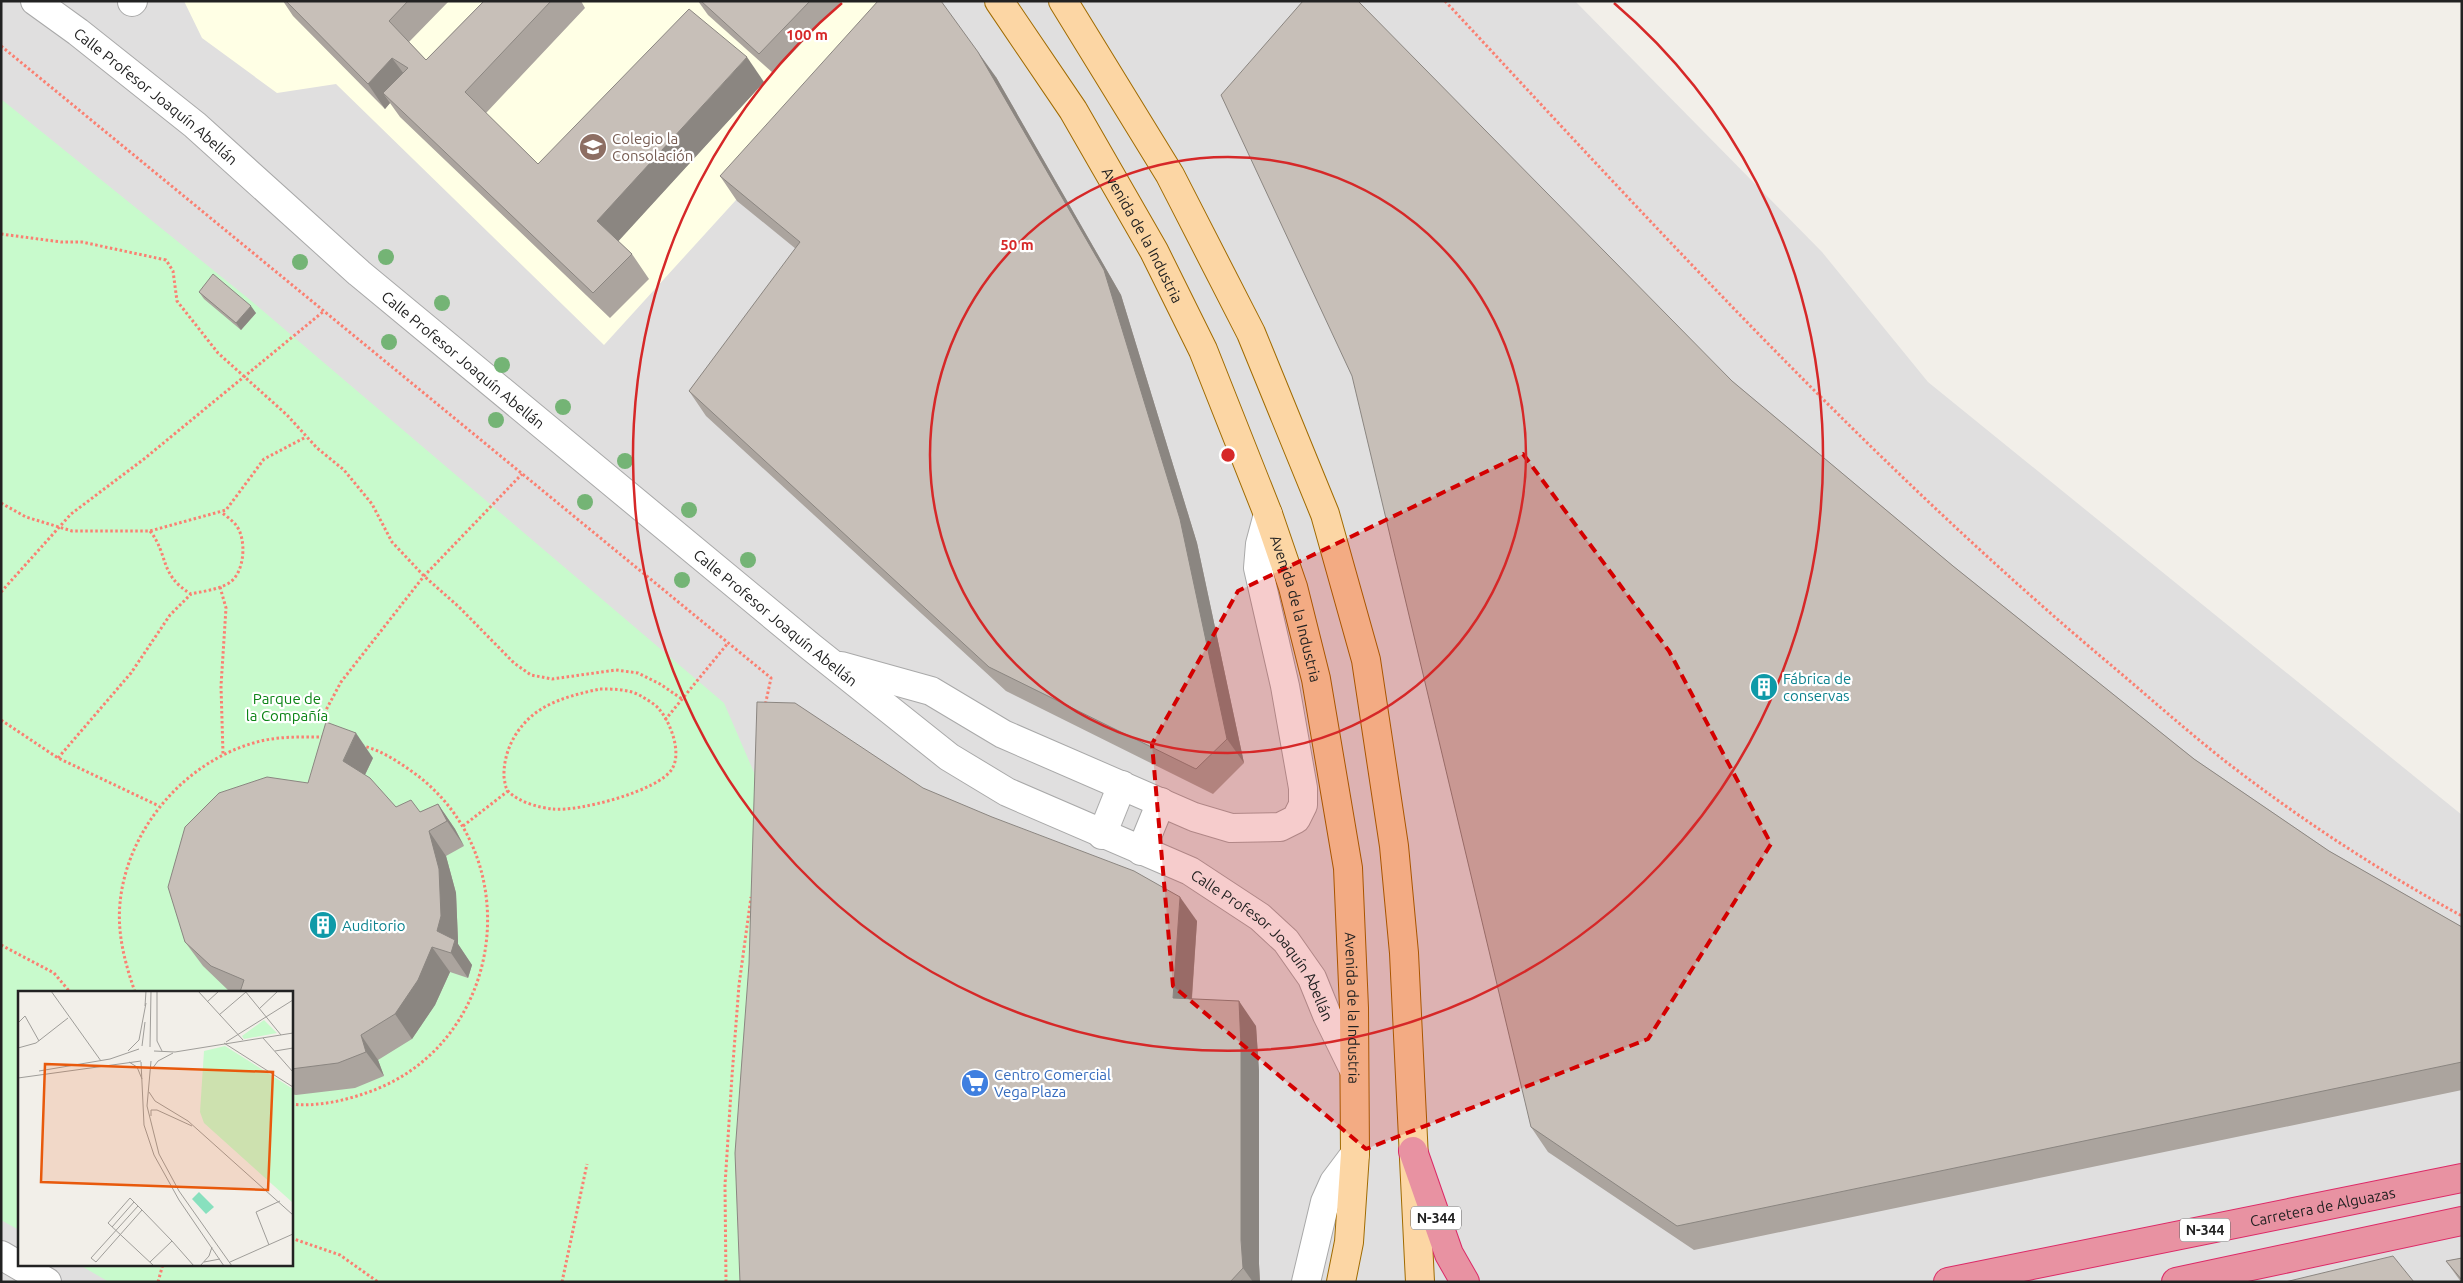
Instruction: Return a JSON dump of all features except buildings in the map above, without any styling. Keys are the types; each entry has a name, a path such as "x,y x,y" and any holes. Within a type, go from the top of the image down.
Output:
{"highway":[{"name":"N-344","path":"1413,1150 1449,1254 1465,1282"},
{"name":"Carretera de Alguazas","path":"1948,1282 2462,1178"},
{"path":"2176,1282 2462,1221"}],"main road":[{"name":"Avenida de la Industria","path":"999,1 1073,110 1154,251 1203,350 1268,514 1293,588 1316,679 1348,868 1354,1008 1355,1154 1349,1242 1341,1282"},
{"path":"1063,1 1170,174 1251,333 1325,514 1366,660 1394,846 1404,953 1420,1282"}],"street":[{"name":"Calle Profesor Joaquín Abellán","path":"36,1 195,125 359,273 949,758 1007,792 1102,835 1190,871 1260,917 1286,941 1312,978 1327,1015 1354,1070"},
{"path":"830,662 931,691 1003,734 1122,784 1194,817 1231,828 1280,827 1296,819 1303,805 1303,788 1285,686 1258,568 1260,544 1268,514"},
{"path":"895,715 908,699 931,691"},
{"path":"1102,835 1122,784"},
{"path":"1141,851 1161,802"},
{"path":"1306,1282 1325,1202 1334,1182 1355,1154"},
{"path":"1,1255 18,1265"},
{"path":"20,1266 47,1282"}],"path":[{"path":"1445,1 1817,395 2026,593 2180,724 2271,795 2401,883 2462,916"},
{"path":"2,49 771,678 764,712"},
{"path":"1,234 61,242 82,242 166,260 172,271 177,301 218,353 287,415 306,437 344,470 372,504 392,542 424,576 459,607 514,663 531,675 552,679 616,670 638,673 660,684 682,699"},
{"path":"1,592 71,514 144,459 324,311"},
{"path":"1,503 26,517 72,531 150,532 226,510 264,459 306,437"},
{"path":"135,991 122,955 120,903 132,852 159,806 188,777 223,754 257,742 292,737 327,738 326,710 341,682 424,576 522,474"},
{"path":"58,758 131,673 170,615 191,594 231,582 241,564 243,544 237,525 221,511"},
{"path":"150,532 157,541 168,575 180,588 191,594"},
{"path":"220,586 226,608 221,686 223,754"},
{"path":"665,720 728,643"},
{"path":"600,689 621,690 640,695 659,709 672,733 675,746 674,767 666,778 618,799 559,810 539,808 508,791 505,784 503,762 513,738 523,723 543,708 573,695 600,689"},
{"path":"1,720 58,758 159,806"},
{"path":"292,1104 340,1101 382,1087 419,1064 451,1033 473,995 486,953 489,909 481,866 463,826 438,792 405,766 360,745"},
{"path":"463,826 508,791"},
{"path":"726,1282 725,1185 730,1096 739,985 752,890"},
{"path":"1,945 54,973 69,991"},
{"path":"562,1282 587,1164"},
{"path":"292,1238 340,1256 378,1282"},
{"path":"158,1282 163,1266"}],"highlighted area":[{"path":"1523,454 1669,651 1771,844 1648,1039 1366,1149 1173,986 1152,744 1238,591"}],"shaded area":[{"path":"1,1 1575,1 1822,252 1928,382 2462,815 2462,1282 1,1282"},
{"name":"Colegio la Consolación","path":"184,1 917,1 604,345 336,84 277,93 202,38"}],"green space":[{"name":"Parque de la Compañía","path":"1,99 249,299 724,703 772,814 756,1282 109,1282 81,1266 292,1266 292,991 18,991 18,1229 1,1220"}],"place":[{"name":"Colegio la Consolación","path":"593,147"},
{"name":"Fábrica de conservas","path":"1764,687"},
{"name":"Auditorio","path":"323,925"},
{"name":"Centro Comercial Vega Plaza","path":"975,1083"}]}
